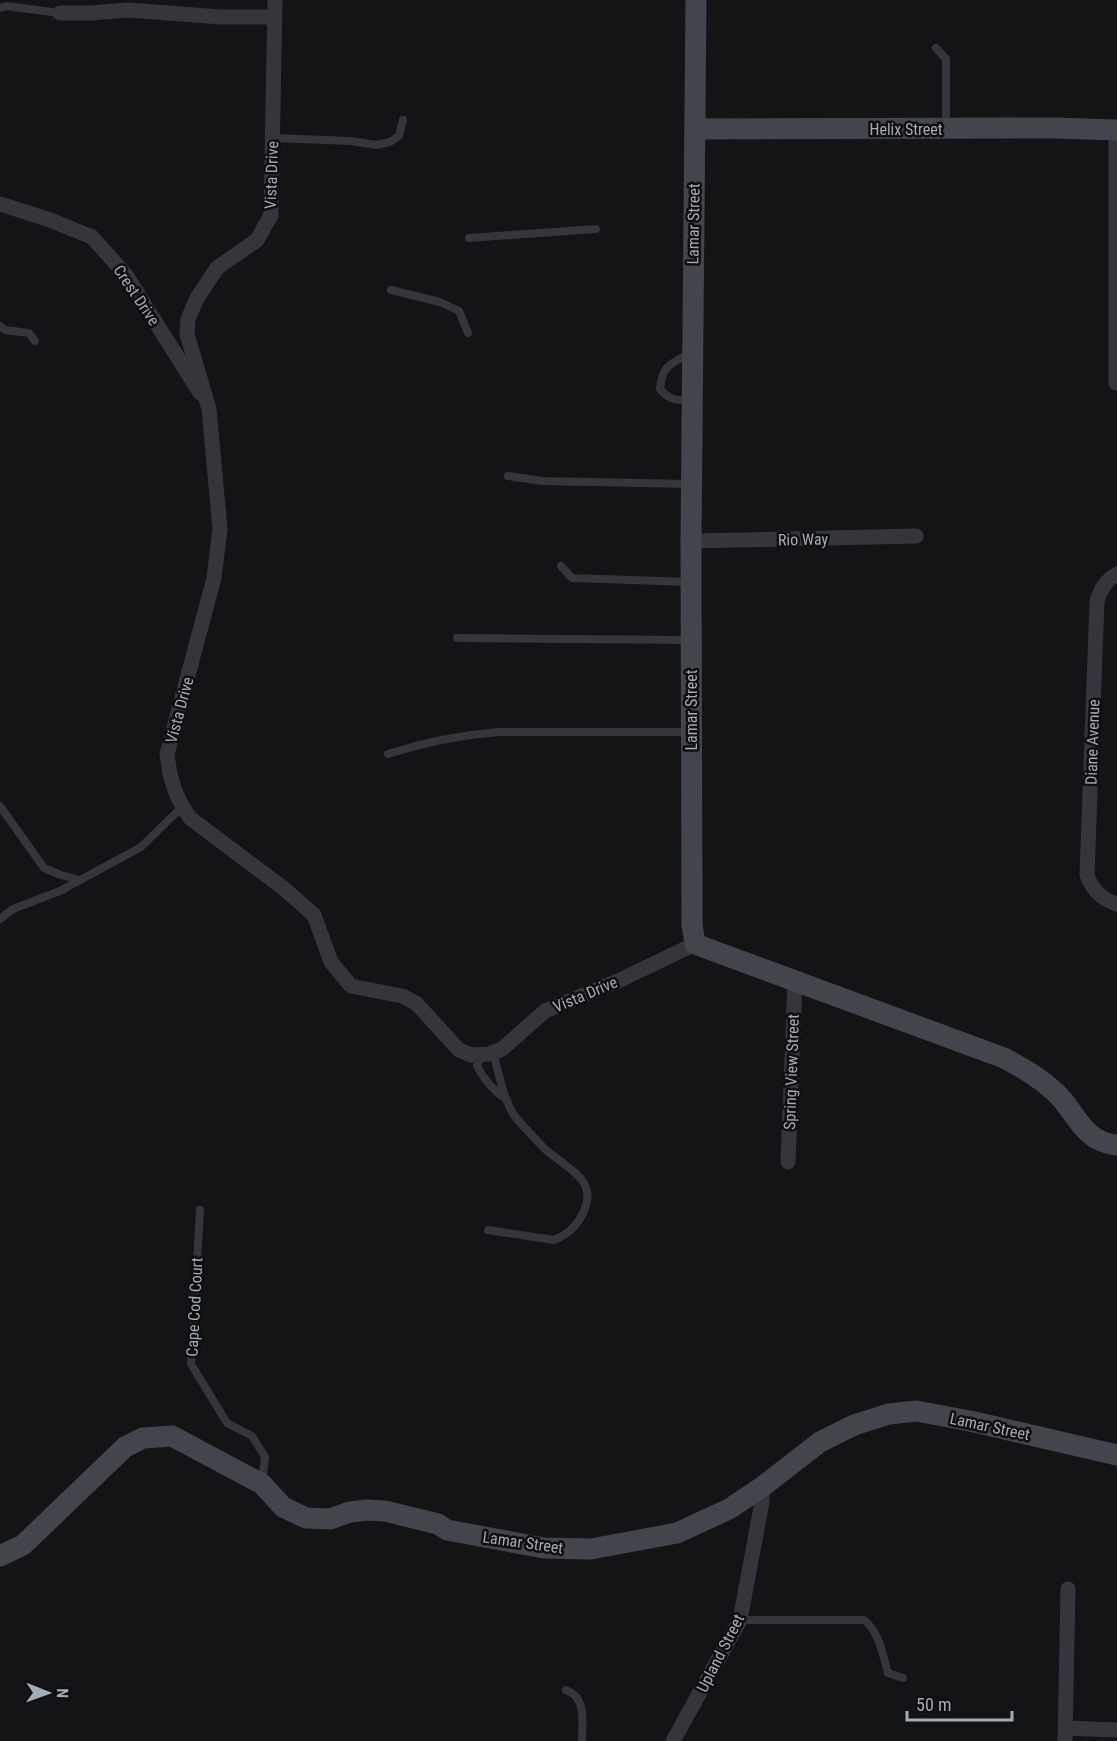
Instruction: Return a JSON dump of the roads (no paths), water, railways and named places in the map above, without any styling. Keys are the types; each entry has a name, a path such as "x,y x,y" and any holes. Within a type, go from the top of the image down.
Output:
{"street":[{"name":"Vista Drive","path":"275,0 271,215 256,240 217,268 196,298 188,319 187,334 209,409 220,529 215,568 167,754 171,782 182,807 190,818 282,887 314,915 331,962 351,986 402,996 417,1003 459,1050 471,1055 502,1049 545,1011 618,981 695,944"},
{"name":"Lamar Street","path":"695,944 692,924 691,400 696,0"},
{"path":"60,13 128,10 221,17 275,17"},
{"name":"Helix Street","path":"695,129 1055,128 1117,130"},
{"path":"1116,383 1117,130"},
{"name":"Crest Drive","path":"0,204 50,220 92,237 126,274 209,409"},
{"name":"Rio Way","path":"691,541 916,536"},
{"name":"Diane Avenue","path":"1117,573 1101,589 1097,601 1087,875 1098,894 1117,904"},
{"path":"695,944 1004,1058 1037,1077 1057,1094 1077,1121 1097,1140 1117,1145"},
{"name":"Spring View Street","path":"788,1162 795,981"},
{"name":"Lamar Street","path":"0,1556 23,1545 125,1447 143,1438 172,1436 262,1484 283,1507 306,1518 330,1519 350,1512 385,1511 438,1524 447,1530 534,1546 591,1549 677,1533 729,1509 762,1487 820,1442 854,1425 890,1414 915,1411 1117,1455"},
{"name":"Upland Street","path":"673,1741 741,1620 762,1502 762,1487"},
{"path":"1068,1589 1065,1735 1117,1730"}],"lane":[{"path":"0,8 6,6 60,13"},
{"path":"936,48 946,59 946,129"},
{"path":"273,138 351,141 375,145 390,142 399,136 403,120"},
{"path":"469,238 596,229"},
{"path":"391,290 440,302 459,311 468,333"},
{"path":"0,326 5,330 29,333 35,341"},
{"path":"691,400 680,401 668,398 660,389 662,375 671,364 692,352"},
{"path":"508,477 542,481 691,484"},
{"path":"561,566 572,578 691,582"},
{"path":"457,638 691,640"},
{"path":"388,754 424,742 470,734 682,732 691,738"},
{"path":"0,806 44,868 60,876 79,880"},
{"path":"0,919 13,909 60,891 141,847 182,807"},
{"path":"488,1230 554,1240 576,1226 588,1205 585,1183 574,1171 545,1149 508,1106 507,1100 487,1053 477,1066 494,1091 507,1100"},
{"name":"Cape Cod Court","path":"200,1210 191,1364 227,1423 252,1436 265,1457 262,1484"},
{"path":"741,1620 864,1620 872,1626 878,1636 888,1673 903,1678"},
{"path":"567,1690 574,1693 581,1703 582,1741"}]}
